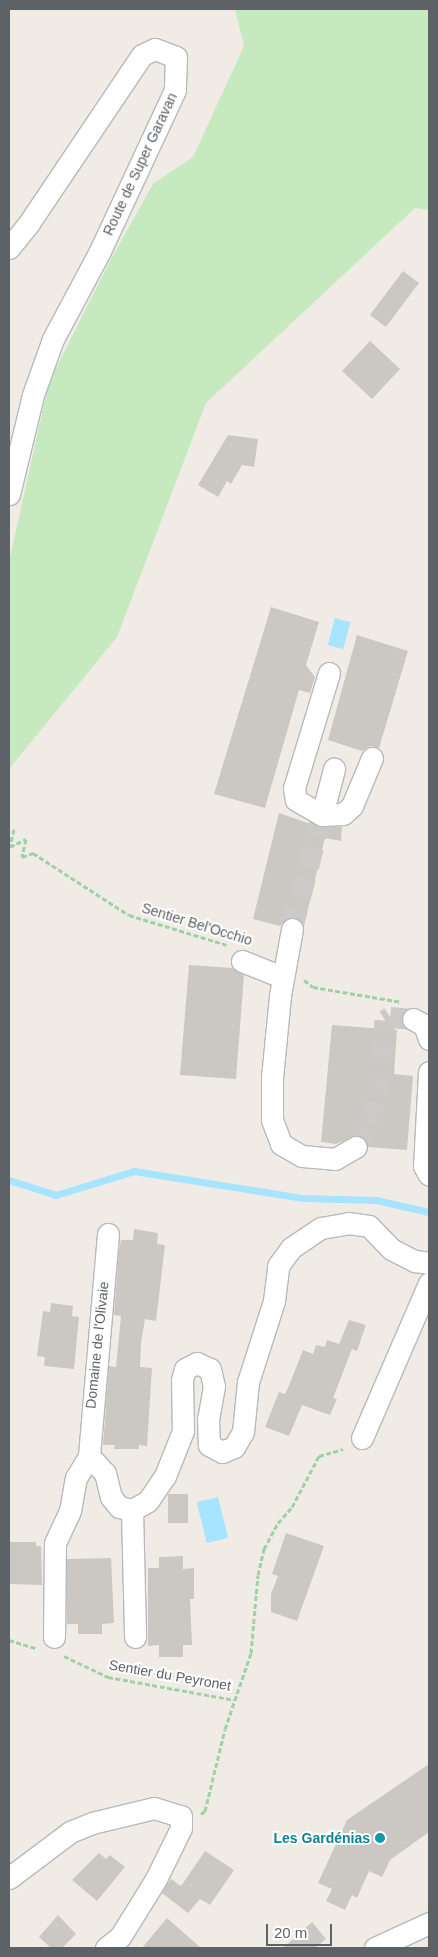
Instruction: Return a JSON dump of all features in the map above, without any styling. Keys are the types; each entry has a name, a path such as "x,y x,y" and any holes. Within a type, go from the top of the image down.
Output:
{"street":[{"name":"Route de Super Garavan","path":"9,248 29,223 142,55 155,49 176,57 175,90 100,251 53,339 33,395 9,494"},
{"path":"329,673 294,788 296,800 322,815 343,814 352,806 372,758"},
{"path":"322,815 334,769"},
{"path":"292,929 283,971 272,1077 272,1120 281,1144 302,1156 335,1159 356,1147"},
{"path":"236,954 283,971"},
{"path":"412,1011 424,1025 429,1039"},
{"path":"429,1072 424,1157 429,1175"},
{"path":"89,1456 105,1473 111,1497 119,1507 132,1510 148,1501 165,1476 183,1431 185,1369 197,1363 210,1369 214,1386 208,1419 209,1445 222,1452 234,1447 243,1432 248,1382 274,1301 278,1266 291,1248 321,1228 348,1223 368,1226 391,1249 429,1263"},
{"name":"Domaine de l'Olivaie","path":"52,1647 55,1543 70,1511 79,1471 89,1456 108,1234"},
{"path":"362,1438 429,1284"},
{"path":"132,1510 135,1637"},
{"path":"9,1878 70,1832 92,1823 154,1808 181,1816 181,1828 172,1848 120,1937 106,1948"},
{"path":"375,1948 429,1923"}],"path":[{"name":"Sentier Bel'Occhio","path":"14,829 10,847 26,839 22,858 33,853 129,915 236,954"},
{"path":"283,971 313,987 412,1011"},
{"name":"Sentier du Peyronet","path":"9,1640 52,1647 108,1677 234,1700 251,1653 258,1575 264,1549 278,1523 292,1507 319,1456 327,1451 355,1446 362,1438"},
{"path":"181,1816 198,1816 205,1810 234,1700"}],"green space":[{"path":"235,9 429,9 429,210 415,208 206,403 117,637 9,769 9,562 49,382 110,261 153,184 193,157 244,46"}],"water":[{"path":"335,618 350,622 343,649 328,645"},
{"path":"218,1497 228,1538 207,1543 197,1502"}],"building":[{"path":"403,271 419,283 386,327 370,315"},
{"path":"370,341 400,369 372,399 342,371"},
{"path":"228,435 258,439 254,467 242,465 231,484 227,481 218,497 198,485"},
{"path":"271,607 319,622 306,665 315,677 310,693 299,690 265,808 214,794"},
{"path":"357,635 408,651 379,748 370,746 362,751 328,740"},
{"path":"279,813 319,827 342,827 341,841 325,838 304,925 294,917 287,917 280,926 253,919"},
{"path":"189,965 232,968 244,975 236,1079 180,1075"},
{"path":"332,1025 397,1030 394,1074 413,1076 407,1150 368,1147 367,1140 357,1135 336,1144 321,1142"},
{"path":"134,1229 158,1233 157,1244 165,1245 156,1321 145,1319 141,1343 140,1367 152,1368 147,1446 139,1445 139,1449 114,1449 115,1445 103,1445 109,1366 116,1367 121,1316 114,1315 119,1250 121,1240 133,1240"},
{"path":"51,1303 73,1306 72,1316 79,1317 74,1369 44,1366 45,1357 37,1356 43,1311 50,1312"},
{"path":"349,1320 366,1325 357,1351 352,1349 333,1398 337,1399 330,1415 302,1405 289,1436 265,1427 279,1392 285,1394 288,1388 303,1350 313,1354 316,1345 325,1347 327,1340 339,1344"},
{"path":"168,1494 188,1494 188,1523 168,1523"},
{"path":"286,1533 324,1546 297,1621 271,1612 271,1594 278,1576 272,1574"},
{"path":"9,1542 36,1542 36,1546 41,1546 42,1585 9,1584"},
{"path":"183,1556 183,1569 194,1568 194,1599 190,1599 192,1645 183,1645 183,1657 159,1657 159,1645 148,1646 148,1568 159,1568 159,1557"},
{"path":"111,1558 114,1623 102,1624 102,1634 78,1634 78,1624 67,1624 67,1559"},
{"name":"Les Gardénias","path":"429,1764 429,1832 390,1860 382,1877 369,1871 357,1898 352,1895 345,1910 326,1901 332,1889 318,1883 347,1820"},
{"path":"205,1851 234,1870 210,1905 200,1899 188,1913 162,1893 171,1879 181,1886"},
{"path":"99,1853 106,1859 110,1855 125,1867 97,1901 72,1880"},
{"path":"58,1915 76,1934 62,1948 51,1948 39,1937"},
{"path":"167,1918 201,1948 142,1948"},
{"path":"312,1922 326,1939 315,1948 283,1948"}],"waterway":[{"path":"9,1180 56,1195 134,1171 302,1198 376,1200 429,1212"}],"tunnel":[{"path":"292,929 322,815"},
{"path":"356,1147 370,1122 378,1094 385,1020 390,1017 413,1019"}],"place":[{"name":"Les Gardénias","path":"380,1838"}]}
